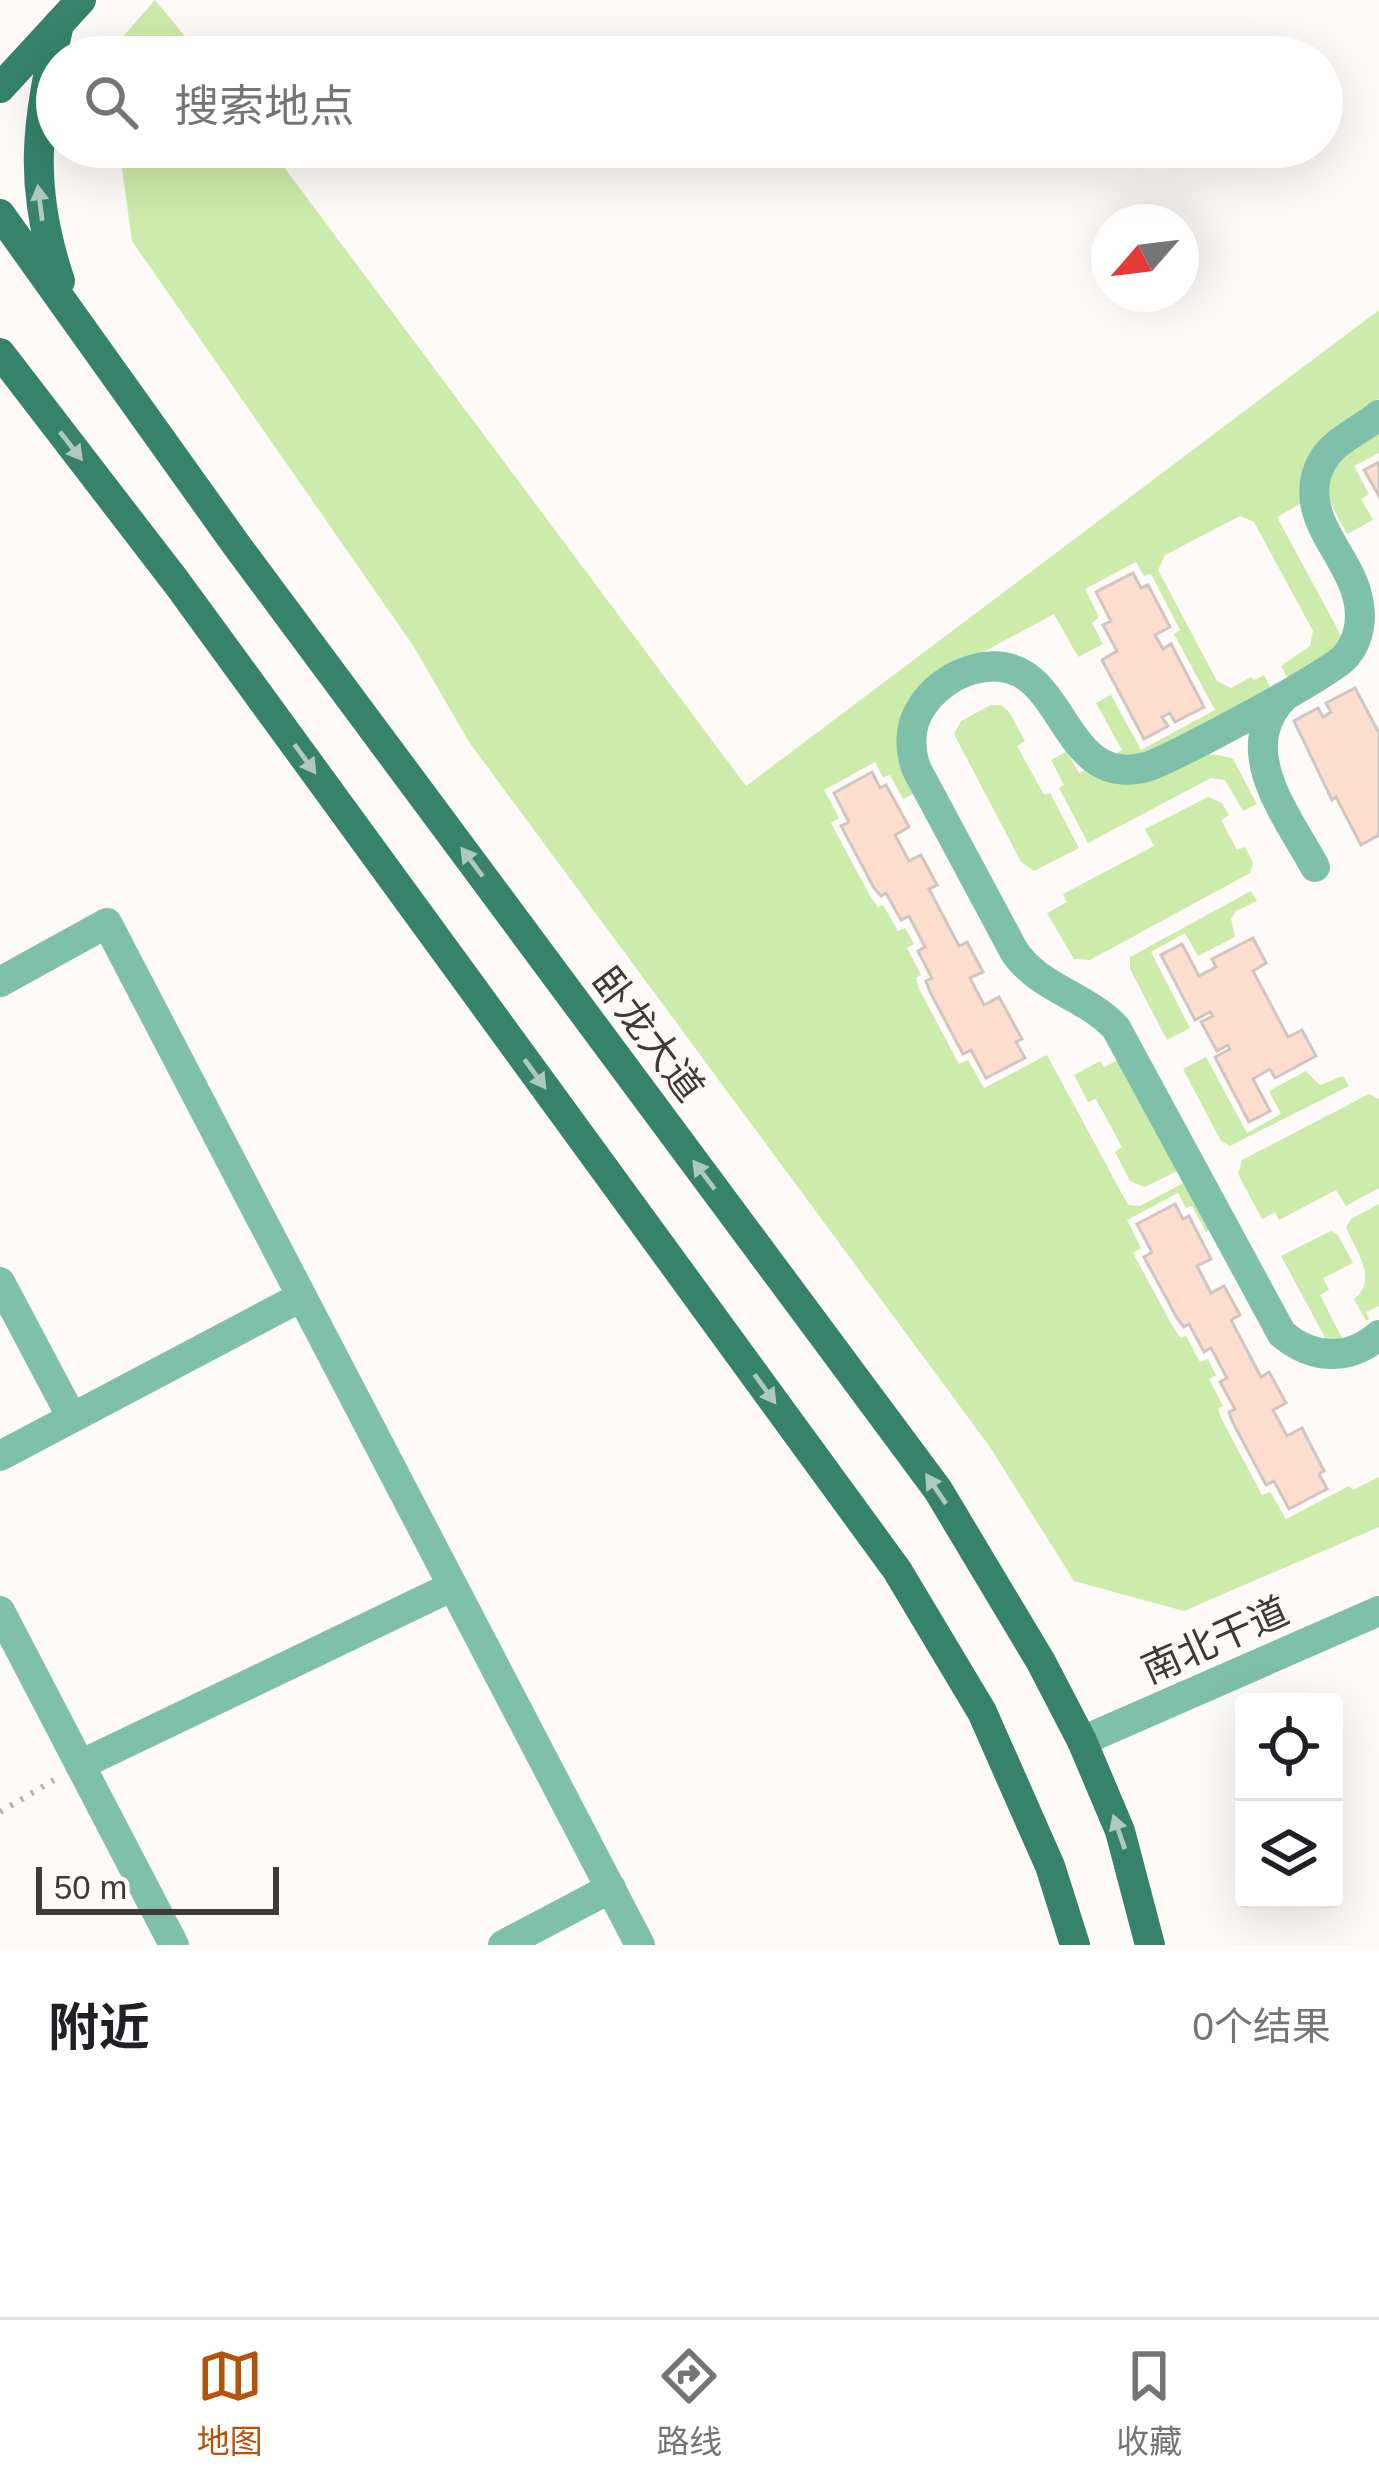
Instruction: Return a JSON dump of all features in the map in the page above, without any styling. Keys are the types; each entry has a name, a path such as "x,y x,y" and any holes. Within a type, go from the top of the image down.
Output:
{"main road":[{"path":"48,36 81,0"},
{"path":"56,36 59,24"},
{"path":"0,88 36,49"},
{"path":"36,168 44,233 71,316"},
{"name":"卧龙大道","path":"0,214 235,543 938,1490 1042,1662 1082,1741 1120,1831 1150,1945"},
{"path":"5,365 177,583 897,1570 982,1712 1050,1866 1075,1945"}],"street":[{"path":"1379,415 1335,443 1314,486 1317,513 1379,629"},
{"path":"1328,671 1347,654 1359,629 1360,610 1351,580"},
{"path":"1379,647 1137,768 1096,760 1075,743 1036,683 1021,673 993,667 962,674 933,693 915,719 912,745 917,770 1014,952 1034,973 1116,1028 1282,1334 1320,1355 1350,1352 1379,1335"},
{"path":"1267,777 1260,746 1264,727 1275,706 1290,692"},
{"path":"1183,748 1209,743 1253,760 1315,867"},
{"path":"0,982 107,923 640,1945"},
{"path":"0,1282 71,1415"},
{"path":"0,1456 299,1298"},
{"path":"80,1765 451,1588"},
{"path":"0,1611 174,1945"},
{"name":"南北干道","path":"1082,1741 1379,1611"},
{"path":"503,1945 611,1888"}],"path":[{"path":"0,1812 80,1765"}],"green space":[{"path":"155,0 185,36 124,36"},
{"path":"122,168 285,168 746,786 1379,310 1379,399 1305,501 1277,517 1344,641 1289,681 1281,666 1310,646 1313,631 1254,522 1240,516 1165,555 1158,570 1217,681 1231,688 1264,675 1272,690 1152,754 1112,756 1122,750 1096,703 1111,695 1141,750 1215,710 1174,634 1180,630 1151,574 1144,576 1136,562 1085,589 1099,617 1092,623 1103,644 1078,657 1054,614 931,680 918,792 903,799 890,775 883,777 875,762 824,790 839,818 831,823 871,898 878,907 883,905 898,931 905,928 914,944 907,948 921,975 916,978 919,989 959,1064 968,1060 984,1088 1047,1055 1128,1205 1140,1206 1187,1181 1212,1228 1206,1232 1192,1206 1186,1208 1178,1193 1127,1220 1141,1248 1133,1253 1174,1329 1181,1338 1186,1336 1200,1362 1208,1359 1216,1375 1209,1379 1223,1406 1218,1409 1222,1420 1262,1495 1270,1492 1286,1519 1349,1486 1353,1490 1379,1477 1379,1527 1184,1611 1074,1581 990,1447 469,742 414,647 132,241"},
{"path":"1379,430 1379,453 1354,466 1369,494 1361,499 1373,520 1347,534 1324,491 1331,465"},
{"path":"991,705 1001,705 1009,712 1025,741 1017,746 1044,795 1050,793 1079,848 1034,871 1021,862 954,734 961,721"},
{"path":"1067,751 1079,773 1182,754 1233,759 1257,804 1243,811 1225,780 1211,778 1088,843 1059,788 1064,785 1051,760"},
{"path":"1208,797 1222,803 1229,815 1221,820 1237,850 1245,847 1253,863 1250,873 1090,960 1074,959 1047,913 1067,902 1063,894 1154,846 1145,829"},
{"path":"1251,891 1257,901 1236,911 1231,919 1235,937 1198,956 1185,933 1151,952 1190,1028 1167,1040 1130,969 1130,957"},
{"path":"1206,1057 1247,1133 1281,1114 1269,1091 1306,1071 1320,1085 1343,1076 1349,1086 1230,1146 1221,1141 1183,1069"},
{"path":"1122,1058 1181,1169 1145,1187 1130,1181 1115,1152 1122,1147 1096,1099 1088,1102 1074,1075 1100,1061 1104,1067"},
{"path":"1369,1094 1379,1099 1379,1188 1346,1206 1336,1190 1279,1220 1275,1212 1262,1219 1238,1174 1242,1160"},
{"path":"1379,1204 1379,1306 1366,1312 1366,1321 1354,1299 1365,1283 1365,1274 1346,1227 1351,1219"},
{"path":"1331,1231 1353,1263 1323,1278 1329,1290 1320,1295 1345,1344 1329,1345 1281,1256"}],"building":[{"path":"1379,462 1379,496 1364,470"},
{"path":"1133,573 1141,588 1148,585 1170,627 1155,635 1163,649 1171,644 1204,707 1175,722 1170,713 1162,717 1168,726 1144,739 1102,660 1117,651 1103,625 1111,621 1096,592"},
{"path":"1355,688 1379,733 1379,835 1361,845 1336,797 1332,800 1294,721 1318,708 1323,717 1331,712 1326,703"},
{"path":"872,772 880,788 886,785 909,827 895,835 909,861 921,855 937,885 929,889 959,946 967,942 983,972 970,978 984,1005 999,997 1022,1039 1016,1042 1025,1058 986,1078 971,1050 963,1054 930,992 926,981 932,978 918,951 925,947 909,916 901,920 886,893 881,896 874,888 841,826 849,822 834,793"},
{"path":"1253,938 1266,963 1253,971 1288,1037 1302,1030 1316,1056 1275,1078 1270,1069 1253,1079 1270,1111 1249,1122 1215,1057 1230,1049 1228,1045 1217,1051 1201,1022 1213,1016 1210,1012 1195,1020 1161,955 1182,944 1199,976 1216,967 1212,959"},
{"path":"1175,1204 1183,1219 1189,1216 1211,1259 1197,1266 1211,1293 1224,1286 1240,1315 1231,1320 1261,1377 1269,1372 1286,1403 1273,1410 1287,1436 1302,1428 1324,1471 1319,1474 1327,1489 1289,1509 1274,1481 1266,1485 1233,1423 1229,1412 1235,1409 1220,1382 1227,1378 1211,1348 1204,1352 1189,1324 1184,1327 1177,1318 1144,1257 1152,1252 1137,1224"}]}
